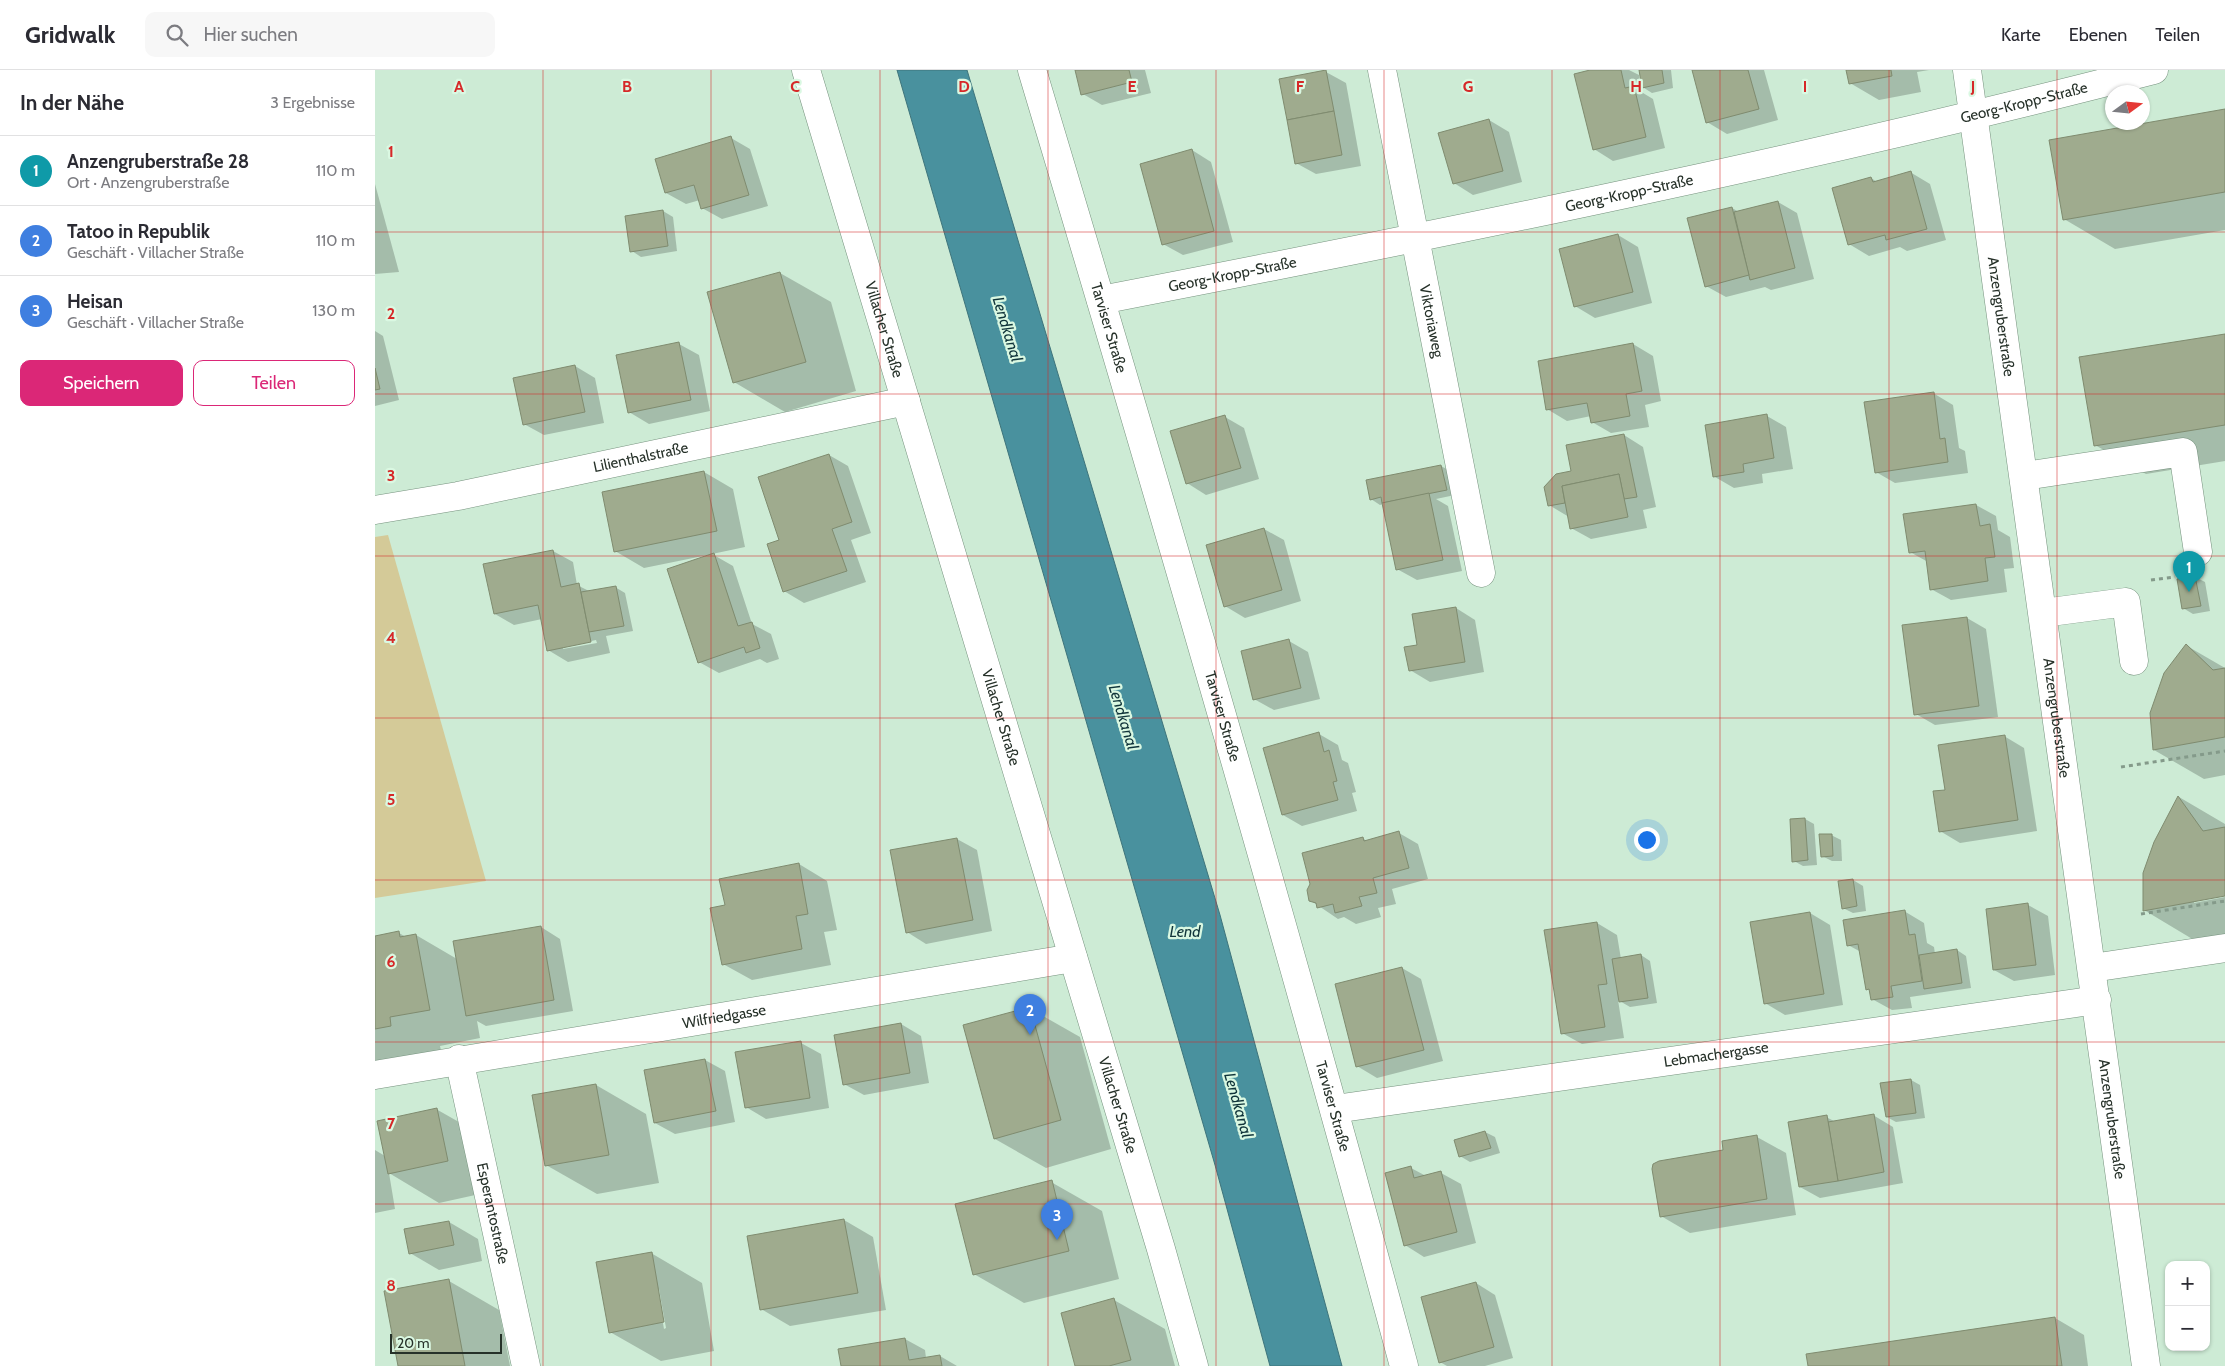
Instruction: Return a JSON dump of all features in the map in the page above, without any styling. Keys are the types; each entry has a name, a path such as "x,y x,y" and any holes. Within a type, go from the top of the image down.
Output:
{"street":[{"name":"Villacher Straße","path":"806,70 1161,1249 1194,1366"},
{"name":"Tarviser Straße","path":"1032,70 1101,300 1335,1109 1404,1366"},
{"name":"Viktoriaweg","path":"1382,70 1481,573"},
{"name":"Anzengruberstraße","path":"1967,70 2025,476 2146,1366"},
{"name":"Georg-Kropp-Straße","path":"1101,300 1414,239 1975,116 2154,70"},
{"name":"Lilienthalstraße","path":"375,510 458,496 906,401"},
{"path":"2025,476 2183,452 2198,552"},
{"path":"2043,613 2126,602 2134,661"},
{"path":"2092,968 2225,948"},
{"name":"Wilfriedgasse","path":"375,1075 459,1059 1073,958"},
{"name":"Lebmachergasse","path":"1335,1109 2097,1000"},
{"name":"Esperantostraße","path":"459,1059 526,1366"}],"path":[{"path":"2147,581 2176,577"},
{"path":"2121,767 2225,751"},
{"path":"2141,914 2225,901"}],"shaded area":[{"path":"388,535 486,881 375,898 375,537"}],"water":[{"name":"Lend","path":"897,70 967,70 1220,915 1342,1366 1270,1366 1215,1165"}],"building":[{"path":"1075,70 1129,70 1132,82 1081,95"},
{"path":"1326,70 1334,111 1287,120 1279,79"},
{"path":"1590,70 1621,70 1625,88 1634,86 1646,137 1593,150 1574,74"},
{"path":"1639,70 1662,70 1664,83 1642,88"},
{"path":"1692,70 1748,70 1759,109 1706,123"},
{"path":"1846,70 1891,70 1892,76 1849,84"},
{"path":"2225,109 2225,192 2063,220 2049,140 2106,130 2150,130 2150,122"},
{"path":"1334,111 1342,155 1295,164 1287,120"},
{"path":"1489,119 1503,171 1453,184 1438,133"},
{"path":"731,136 749,195 701,209 694,185 665,193 655,159"},
{"path":"1192,149 1214,231 1162,245 1140,164"},
{"path":"1911,171 1927,229 1886,240 1885,235 1848,245 1832,188 1871,177 1873,182"},
{"path":"1778,201 1795,268 1750,280 1734,212"},
{"path":"1732,207 1749,275 1705,287 1687,218"},
{"path":"663,210 668,246 630,252 625,216"},
{"path":"1618,234 1633,292 1574,307 1559,249"},
{"path":"780,272 806,362 733,383 707,292"},
{"path":"2225,334 2225,425 2094,446 2079,357"},
{"path":"679,342 691,400 628,413 616,355"},
{"path":"1633,343 1642,391 1626,394 1630,416 1591,423 1587,403 1546,410 1538,361"},
{"path":"575,365 585,412 523,425 513,378"},
{"path":"375,368 380,389 375,390"},
{"path":"1934,392 1940,439 1945,438 1948,462 1875,473 1864,402"},
{"path":"1767,414 1774,458 1743,464 1744,472 1713,477 1705,425"},
{"path":"1225,415 1241,468 1186,484 1170,431"},
{"path":"1624,434 1637,497 1624,499 1619,474 1562,486 1565,503 1548,506 1544,487 1556,474 1571,471 1566,445"},
{"path":"829,454 852,522 832,529 847,571 783,592 767,544 779,540 758,477"},
{"path":"1441,465 1447,490 1382,503 1381,497 1370,500 1366,480"},
{"path":"704,471 717,531 614,552 602,492"},
{"path":"1619,474 1628,517 1570,529 1562,486"},
{"path":"1429,493 1443,560 1396,570 1382,503"},
{"path":"1976,504 1980,526 1990,524 1995,557 1985,558 1988,581 1930,590 1925,551 1909,553 1903,514"},
{"path":"1264,528 1282,590 1224,607 1206,545"},
{"path":"553,550 561,587 579,583 591,642 547,651 538,605 494,614 483,564"},
{"path":"714,553 738,626 752,622 760,648 746,653 744,647 698,663 667,569"},
{"path":"2195,576 2201,606 2182,609 2177,579"},
{"path":"616,586 624,626 589,632 581,592"},
{"path":"1456,607 1465,662 1409,671 1404,647 1417,645 1412,614"},
{"path":"1967,617 1979,706 1914,715 1902,625"},
{"path":"1289,639 1301,688 1253,700 1241,651"},
{"path":"2186,644 2213,670 2225,668 2225,737 2153,750 2150,713 2164,673"},
{"path":"1319,732 1324,752 1329,750 1337,781 1333,782 1338,800 1282,815 1263,748"},
{"path":"2005,735 2018,820 1939,832 1933,791 1945,790 1938,745"},
{"path":"2178,796 2203,831 2225,827 2225,896 2143,911 2143,873 2154,842"},
{"path":"1805,818 1808,860 1792,862 1790,819"},
{"path":"1399,831 1409,868 1373,878 1377,893 1359,897 1362,906 1335,913 1333,904 1317,908 1316,903 1309,901 1307,890 1310,884 1302,853 1363,837 1364,841"},
{"path":"1819,834 1832,834 1833,856 1821,857"},
{"path":"957,838 973,920 906,933 890,850"},
{"path":"799,863 808,914 796,916 802,949 722,965 710,908 725,905 719,879"},
{"path":"1853,879 1857,906 1842,909 1838,881"},
{"path":"2028,903 2036,965 1993,970 1986,909"},
{"path":"1905,910 1909,935 1915,934 1922,981 1891,986 1893,997 1871,1000 1869,989 1866,990 1858,944 1847,946 1843,920"},
{"path":"1810,912 1824,994 1764,1004 1750,922"},
{"path":"1597,922 1607,984 1598,985 1605,1027 1561,1034 1544,930"},
{"path":"541,926 554,1000 466,1016 453,941"},
{"path":"399,931 400,937 416,934 430,1010 390,1017 391,1026 375,1029 375,936"},
{"path":"1957,949 1962,983 1924,989 1919,955"},
{"path":"1641,954 1648,998 1619,1002 1612,959"},
{"path":"1402,967 1424,1050 1356,1067 1335,984"},
{"path":"1030,1007 1061,1120 994,1139 963,1025"},
{"path":"901,1023 910,1073 843,1085 834,1035"},
{"path":"801,1041 810,1098 745,1108 735,1052"},
{"path":"705,1059 716,1111 654,1123 644,1070"},
{"path":"1911,1079 1916,1113 1886,1117 1880,1083"},
{"path":"596,1084 609,1155 545,1166 532,1095"},
{"path":"437,1108 448,1161 388,1174 377,1121"},
{"path":"1874,1114 1884,1172 1838,1181 1828,1122"},
{"path":"1827,1115 1838,1181 1799,1187 1788,1122"},
{"path":"1485,1131 1491,1148 1459,1157 1454,1140"},
{"path":"1757,1135 1767,1199 1660,1217 1652,1169 1653,1164 1659,1161 1723,1150 1722,1141"},
{"path":"1411,1166 1414,1178 1441,1171 1457,1232 1404,1246 1385,1173"},
{"path":"1052,1180 1069,1251 973,1275 955,1204"},
{"path":"844,1219 858,1293 760,1310 747,1236"},
{"path":"449,1221 454,1245 409,1254 404,1229"},
{"path":"652,1252 664,1322 609,1333 596,1262"},
{"path":"449,1279 465,1366 398,1366 384,1291"},
{"path":"1476,1282 1494,1347 1439,1363 1421,1297"},
{"path":"1114,1298 1131,1360 1109,1366 1075,1366 1061,1313"},
{"path":"2055,1317 2062,1366 1808,1366 1806,1354"},
{"path":"905,1338 909,1360 940,1355 942,1366 841,1366 838,1349"}],"place":[{"name":"Anzengruberstraße 28","path":"2189,592"},
{"name":"Tatoo in Republik","path":"1030,1035"},
{"name":"Heisan","path":"1057,1240"}],"water label":[{"name":"Lendkanal","path":"1008,329"},
{"name":"Lendkanal","path":"1124,717"},
{"name":"Lendkanal","path":"1239,1105"}]}
